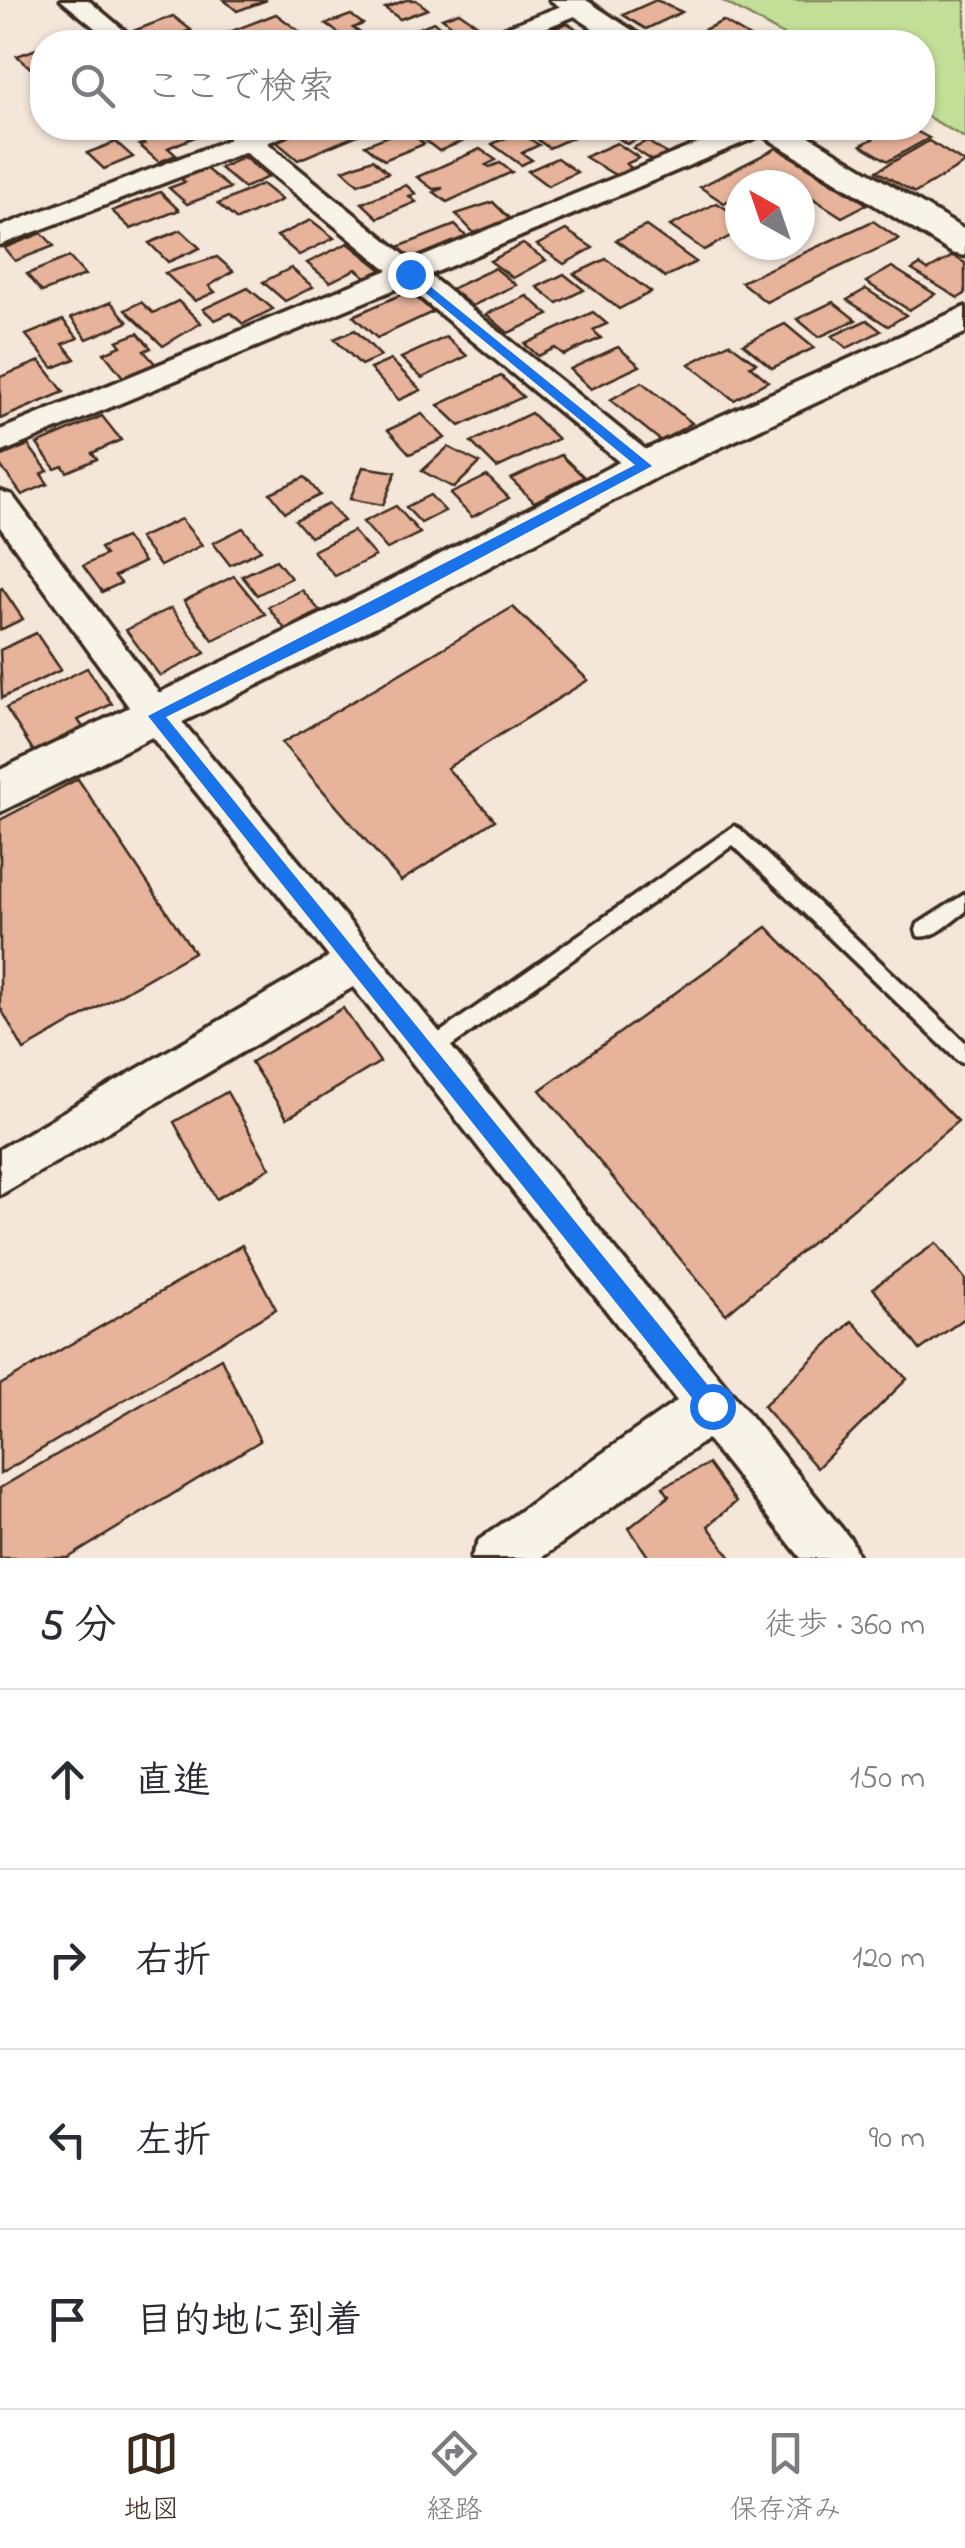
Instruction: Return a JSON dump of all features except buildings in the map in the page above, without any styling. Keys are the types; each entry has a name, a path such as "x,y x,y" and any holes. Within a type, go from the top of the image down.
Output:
{"street":[{"path":"73,0 111,30"},
{"path":"516,30 571,4 615,30"},
{"path":"0,237 226,140"},
{"path":"247,140 645,466"},
{"path":"0,442 729,140"},
{"path":"794,140 965,245"},
{"path":"0,792 378,606 645,466 965,319"},
{"path":"0,503 156,716 429,1050 833,1558"},
{"path":"0,1174 358,962"},
{"path":"497,1558 712,1406"}],"lane":[{"path":"429,1050 734,834 965,1055"},
{"path":"926,930 965,902"}],"green space":[{"path":"721,0 965,0 965,138 935,121 935,30 775,30"}],"route":[{"path":"410,274 645,466 378,606 156,716 712,1406"}]}
